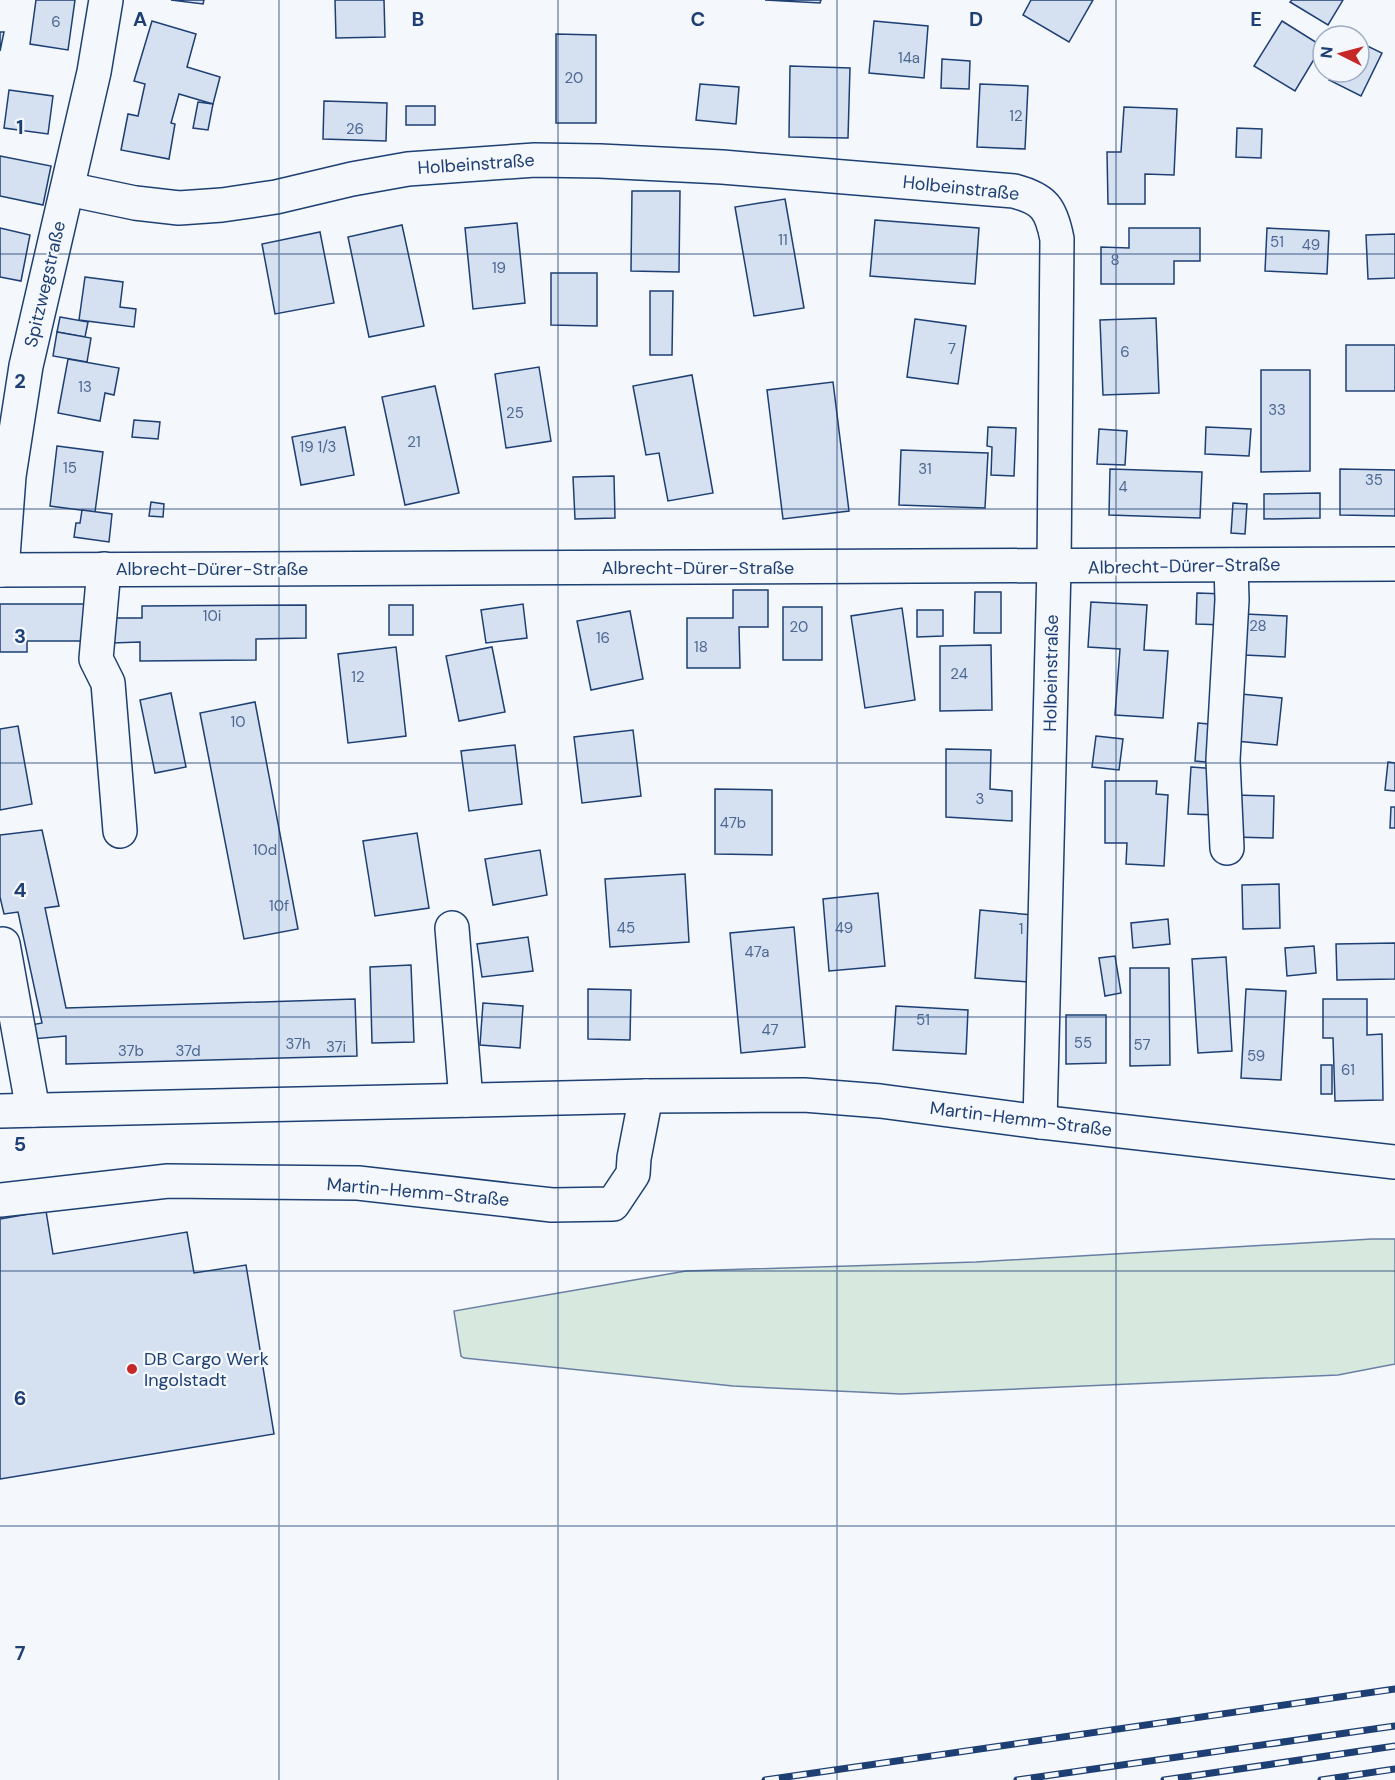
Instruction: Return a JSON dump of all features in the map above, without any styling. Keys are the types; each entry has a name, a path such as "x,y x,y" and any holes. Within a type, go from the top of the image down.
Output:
{"street":[{"name":"Spitzwegstraße","path":"1,570 9,476 26,366 94,72 106,0"},
{"name":"Holbeinstraße","path":"68,189 135,203 179,208 222,206 276,197 352,178 408,169 535,160 722,167 1014,191 1032,196 1044,204 1053,219 1057,239 1054,567 1040,1122"},
{"name":"Albrecht-Dürer-Straße","path":"1,570 1395,564"},
{"path":"1227,848 1223,760 1232,600 1231,565"},
{"path":"104,569 96,659 108,683 120,831"},
{"path":"452,928 466,1100"},
{"path":"3,944 33,1110"},
{"name":"Martin-Hemm-Straße","path":"0,1111 646,1096 804,1095 880,1101 1040,1122 1395,1162"},
{"name":"Martin-Hemm-Straße","path":"0,1200 168,1181 192,1181 358,1183 552,1205 613,1204 633,1174 646,1096"}],"shaded area":[{"path":"1395,1239 1395,1364 1338,1375 901,1394 733,1386 464,1358 461,1356 454,1311 686,1271 976,1262"}],"building":[{"path":"36,0 75,0 68,50 30,44"},
{"path":"171,0 204,0 203,4"},
{"path":"335,0 384,0 385,37 336,38"},
{"path":"765,0 821,0 820,3"},
{"path":"1031,0 1093,0 1069,42 1023,15"},
{"path":"1292,0 1343,0 1329,24 1290,2"},
{"path":"152,21 196,34 187,67 220,77 213,104 179,94 171,123 175,124 169,159 121,150 128,114 138,116 145,84 134,81"},
{"path":"874,21 928,26 924,78 869,73"},
{"path":"1282,21 1311,39 1311,64 1295,91 1254,66"},
{"path":"0,32 4,32 0,51"},
{"path":"556,34 596,35 596,123 556,123"},
{"path":"1371,48 1382,53 1371,76"},
{"path":"942,59 970,61 969,89 941,88"},
{"path":"790,66 850,68 848,138 789,137"},
{"path":"700,84 739,87 736,124 696,120"},
{"path":"980,84 1028,86 1025,149 977,147"},
{"path":"1337,84 1367,84 1361,96"},
{"path":"9,90 53,96 48,134 4,128"},
{"path":"324,101 387,103 386,141 323,139"},
{"path":"198,102 213,104 208,130 193,128"},
{"path":"406,106 435,106 435,125 406,125"},
{"path":"1124,107 1177,109 1174,175 1145,174 1145,204 1108,204 1107,152 1121,152"},
{"path":"1237,128 1262,129 1261,158 1236,157"},
{"path":"0,156 51,166 43,205 0,196"},
{"path":"632,191 680,191 679,272 631,271"},
{"path":"785,199 804,308 754,316 735,207"},
{"path":"875,220 979,228 975,284 870,276"},
{"path":"517,223 525,303 473,309 465,228"},
{"path":"402,225 424,326 369,337 348,237"},
{"path":"0,228 30,235 21,281 0,277"},
{"path":"1129,228 1200,228 1200,261 1174,261 1174,284 1101,284 1101,247 1129,248"},
{"path":"1267,228 1329,231 1327,274 1265,271"},
{"path":"320,232 334,303 275,314 262,244"},
{"path":"1395,234 1395,278 1368,279 1366,235"},
{"path":"551,273 597,273 597,326 551,325"},
{"path":"85,277 123,282 120,307 136,309 134,327 79,320"},
{"path":"650,291 673,291 672,355 650,355"},
{"path":"60,317 88,322 85,337 57,332"},
{"path":"1156,318 1159,393 1103,395 1100,320"},
{"path":"915,319 966,326 958,384 907,377"},
{"path":"57,332 91,338 87,362 53,356"},
{"path":"1346,345 1395,345 1395,391 1346,391"},
{"path":"68,359 119,368 114,395 105,393 100,421 58,413"},
{"path":"539,367 551,441 506,448 495,374"},
{"path":"1261,370 1310,370 1310,471 1261,472"},
{"path":"692,375 713,493 668,501 659,453 646,455 633,386"},
{"path":"833,382 849,511 783,519 767,390"},
{"path":"435,386 459,493 405,505 382,397"},
{"path":"134,420 160,422 158,439 132,437"},
{"path":"345,427 354,475 301,485 292,437"},
{"path":"988,427 1016,428 1014,476 991,475 992,447 987,446"},
{"path":"1206,427 1251,429 1249,456 1205,454"},
{"path":"1099,429 1127,431 1125,465 1097,464"},
{"path":"57,446 103,452 95,512 50,506"},
{"path":"901,450 988,453 985,508 899,505"},
{"path":"1110,469 1202,472 1200,518 1109,515"},
{"path":"1340,469 1395,470 1395,516 1340,515"},
{"path":"614,476 615,518 575,519 573,477"},
{"path":"1320,493 1320,518 1264,519 1264,494"},
{"path":"151,502 164,504 163,517 149,516"},
{"path":"1233,503 1247,504 1245,534 1231,533"},
{"path":"82,510 112,514 109,542 74,537 76,523 80,523"},
{"path":"733,590 768,590 768,627 739,627 740,668 687,668 687,618 733,618"},
{"path":"975,592 1001,592 1001,633 974,633"},
{"path":"1197,593 1225,594 1224,625 1196,624"},
{"path":"1091,602 1147,605 1144,650 1168,651 1163,718 1115,715 1120,649 1088,647"},
{"path":"0,604 92,604 92,641 27,641 27,652 0,652"},
{"path":"523,604 527,638 486,643 481,610"},
{"path":"306,605 306,638 256,639 256,660 140,661 140,642 112,643 111,618 142,618 142,606"},
{"path":"389,605 413,605 413,635 389,635"},
{"path":"783,607 822,607 822,660 783,660"},
{"path":"902,608 915,700 865,708 851,616"},
{"path":"917,610 943,610 943,636 917,637"},
{"path":"630,611 643,679 591,690 577,621"},
{"path":"1245,614 1287,616 1285,657 1244,655"},
{"path":"991,645 992,710 940,711 940,646"},
{"path":"396,647 406,736 348,743 338,654"},
{"path":"492,647 505,712 459,721 446,656"},
{"path":"171,693 186,767 155,773 140,700"},
{"path":"1241,694 1282,698 1277,745 1236,741"},
{"path":"255,702 298,929 244,939 200,713"},
{"path":"1198,723 1219,725 1216,763 1195,761"},
{"path":"18,726 32,804 0,810 0,729"},
{"path":"633,730 641,796 582,803 574,737"},
{"path":"1096,736 1123,739 1119,770 1092,767"},
{"path":"515,745 522,804 469,811 461,751"},
{"path":"946,749 991,750 990,789 1012,791 1012,821 946,817"},
{"path":"1388,762 1395,763 1395,791 1385,790"},
{"path":"1191,767 1219,769 1216,815 1188,814"},
{"path":"1105,781 1157,781 1156,794 1168,795 1164,866 1126,864 1127,843 1105,843"},
{"path":"715,789 772,790 772,855 715,854"},
{"path":"1234,795 1274,796 1273,838 1233,837"},
{"path":"1391,807 1395,807 1395,828 1390,828"},
{"path":"42,830 59,906 45,908 66,1008 355,999 357,1056 66,1064 66,1036 32,1039 31,1025 42,1023 18,912 4,914 0,897 0,835"},
{"path":"417,833 429,908 375,916 363,841"},
{"path":"540,850 547,895 493,905 485,859"},
{"path":"685,874 689,942 610,947 605,879"},
{"path":"1279,884 1280,928 1243,929 1242,885"},
{"path":"878,893 885,966 829,971 823,899"},
{"path":"980,910 1033,915 1028,982 975,978"},
{"path":"1168,919 1170,944 1133,948 1131,923"},
{"path":"794,927 805,1047 741,1053 730,933"},
{"path":"528,937 533,971 482,977 477,944"},
{"path":"1395,943 1395,979 1337,980 1336,944"},
{"path":"1314,946 1316,973 1287,976 1285,948"},
{"path":"1115,956 1121,993 1105,996 1099,958"},
{"path":"1226,957 1232,1051 1198,1053 1192,959"},
{"path":"411,965 414,1042 372,1043 370,967"},
{"path":"1130,968 1169,968 1170,1065 1130,1066"},
{"path":"588,989 631,990 630,1040 588,1039"},
{"path":"1246,989 1286,991 1281,1080 1241,1078"},
{"path":"1323,999 1367,999 1367,1035 1382,1034 1383,1100 1335,1101 1333,1038 1323,1038"},
{"path":"483,1003 523,1006 520,1048 480,1045"},
{"path":"896,1006 968,1010 966,1054 893,1050"},
{"path":"1066,1015 1106,1015 1106,1063 1066,1064"},
{"path":"1321,1065 1332,1065 1332,1094 1321,1094"},
{"name":"DB Cargo Werk Ingolstadt","path":"46,1211 53,1254 187,1232 194,1273 246,1265 274,1434 0,1479 0,1219"}],"railway":[{"path":"765,1780 1395,1689"},
{"path":"1017,1780 1395,1726"},
{"path":"1164,1780 1395,1746"},
{"path":"1321,1780 1395,1769"}],"place":[{"name":"DB Cargo Werk Ingolstadt","path":"132,1369"}]}
